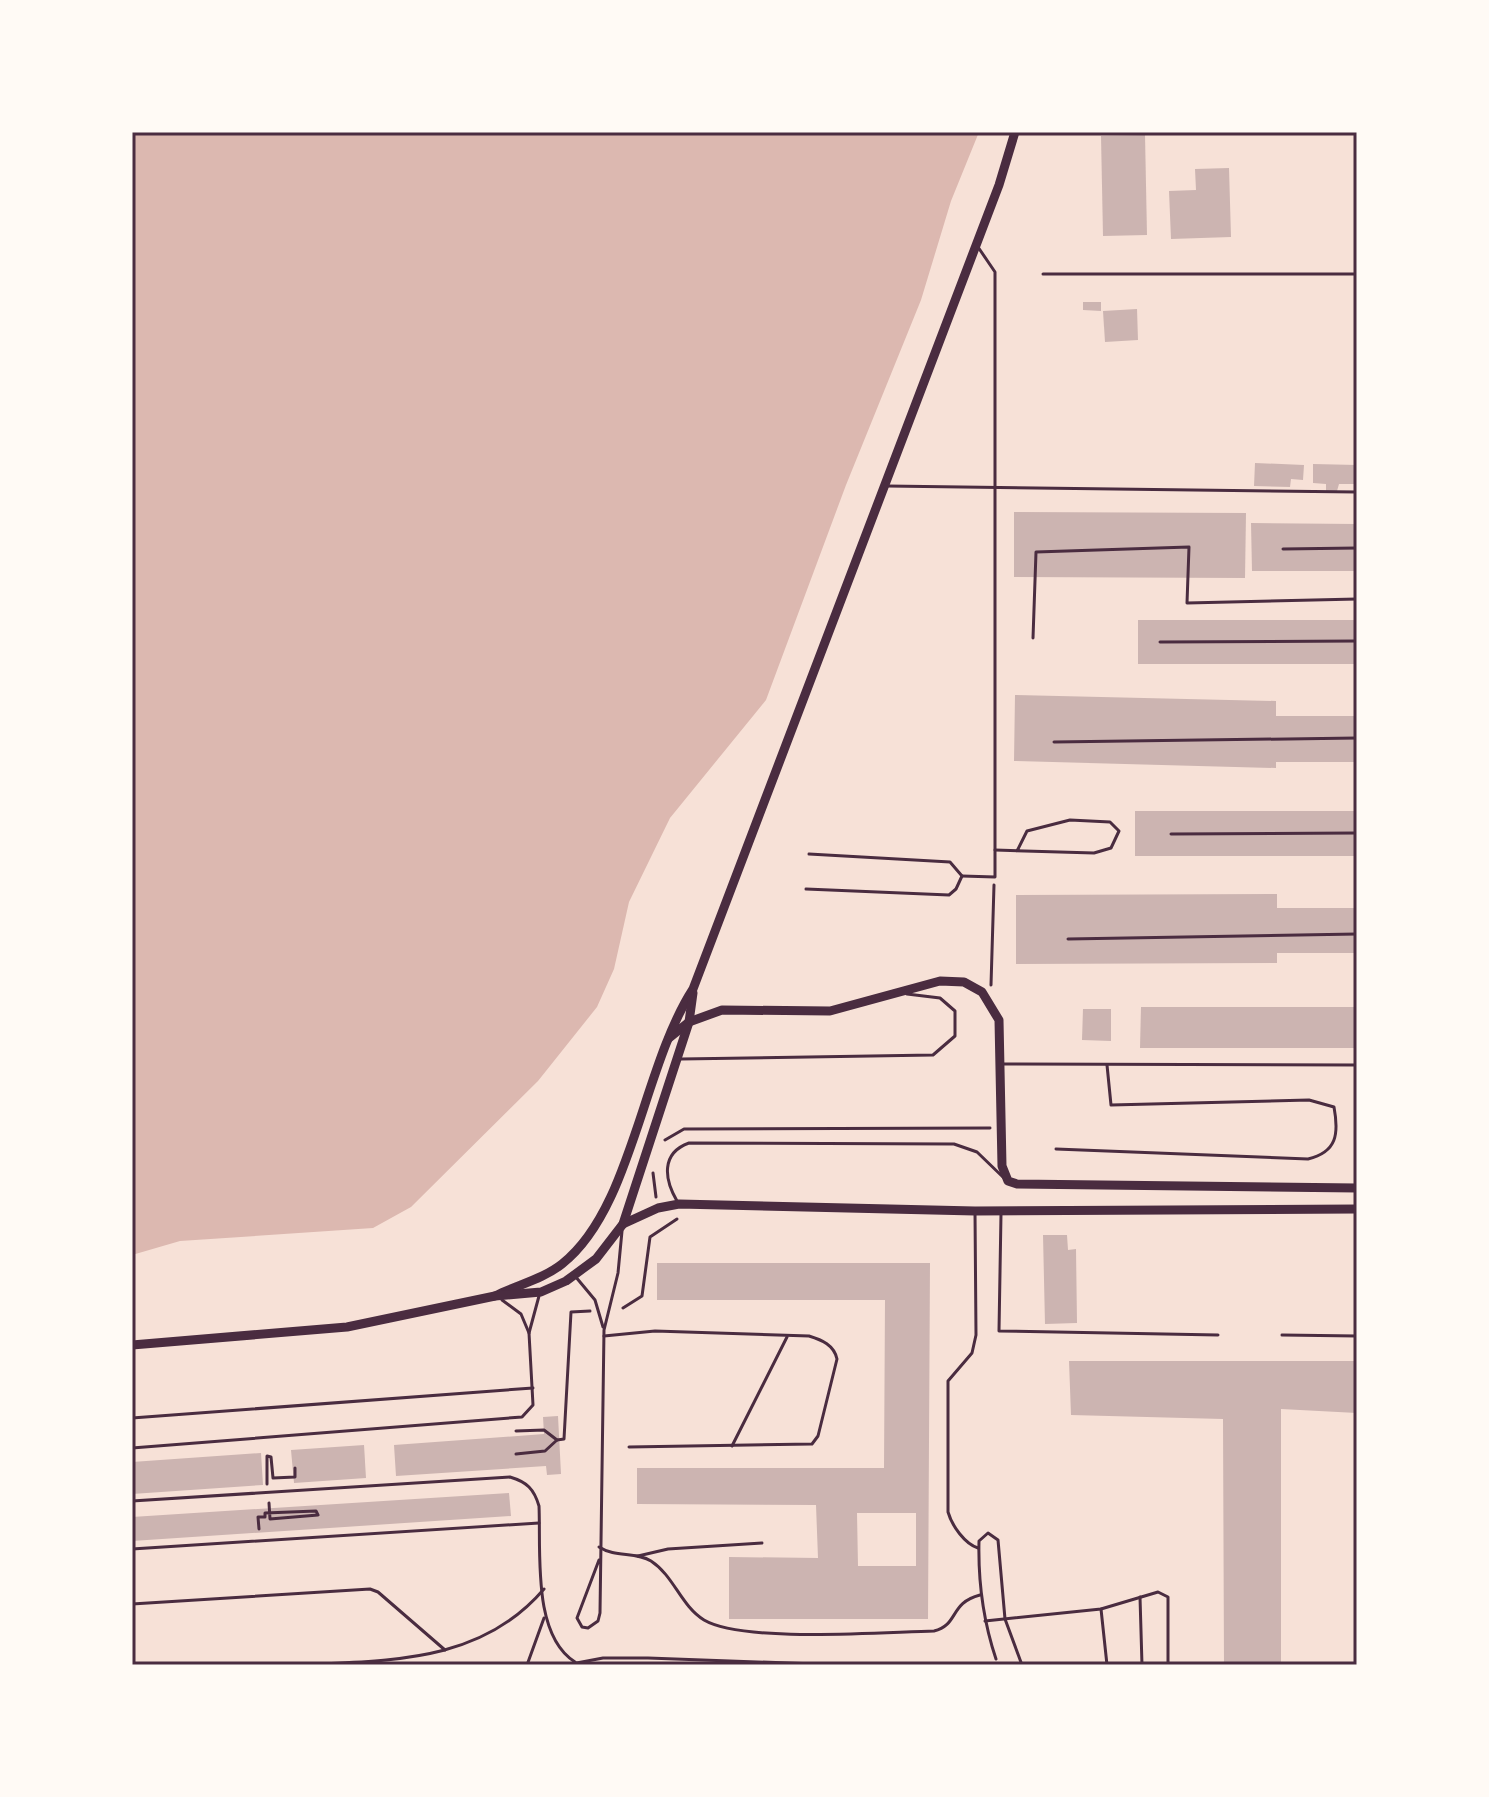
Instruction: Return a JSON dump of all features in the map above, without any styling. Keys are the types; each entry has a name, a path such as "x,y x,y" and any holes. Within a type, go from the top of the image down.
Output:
{"street":[{"path":"495,1296 559,1266 599,1223 664,1043 693,989 999,185 1015,132"},
{"path":"664,1043 689,1022 722,1010 830,1011 952,981 973,986 991,1001 999,1020 1002,1166 1008,1181 1037,1185 1357,1188"},
{"path":"132,1345 347,1327 495,1296 541,1292 575,1276 596,1259 622,1226 689,1022 693,989"},
{"path":"622,1226 658,1208 679,1204 975,1211 1357,1209"}],"lane":[{"path":"809,854 950,862 962,876 995,877 998,485 995,272 976,244"},
{"path":"1043,274 1357,274"},
{"path":"883,486 998,485 1357,492"},
{"path":"995,850 1017,851 1094,853 1111,848 1119,831 1110,822 1070,820 1027,831 1017,851"},
{"path":"806,889 949,895 962,876"},
{"path":"677,1059 919,1057 933,1055 951,1043 957,1018 948,1003 940,998 899,993"},
{"path":"1001,1064 1357,1065"},
{"path":"1056,1149 1308,1159 1324,1155 1333,1146 1338,1128 1334,1107 1309,1100 1111,1105 1107,1065"},
{"path":"679,1204 669,1189 666,1168 674,1152 689,1143 954,1144 977,1152 996,1174 1008,1181"},
{"path":"975,1211 976,1335 972,1353 948,1381 948,1512 954,1526 978,1548"},
{"path":"1001,1211 999,1331 1218,1335"},
{"path":"599,1560 577,1618 582,1627 588,1628 598,1621 600,1613 604,1330 618,1273 622,1226"},
{"path":"575,1276 590,1291 604,1330"},
{"path":"132,1448 522,1417 533,1405 529,1333 541,1292"},
{"path":"495,1296 516,1309 529,1333"},
{"path":"604,1336 655,1331 820,1339 835,1352 837,1359 818,1436 807,1446 629,1447"},
{"path":"1282,1335 1357,1336"},
{"path":"732,1446 787,1337"},
{"path":"132,1418 533,1388"},
{"path":"132,1501 510,1477 528,1485 539,1506 545,1614 552,1639 575,1662"},
{"path":"132,1549 540,1523"},
{"path":"996,1659 980,1595 978,1548 985,1534 994,1535 998,1540 1005,1619 1022,1665"},
{"path":"599,1547 616,1555 638,1556 668,1549 762,1543"},
{"path":"638,1556 652,1562 671,1580 702,1619 749,1633 934,1631 947,1626 960,1603 980,1595"},
{"path":"132,1604 370,1589 378,1592 445,1650"},
{"path":"299,1665 417,1659 502,1626 521,1614 544,1589"},
{"path":"985,1621 1101,1609 1158,1592 1168,1597 1168,1665"},
{"path":"1140,1596 1142,1665"},
{"path":"1101,1609 1107,1665"},
{"path":"527,1665 545,1614"},
{"path":"566,1665 648,1658 843,1665"}],"path":[{"path":"1033,638 1036,552 1189,547 1187,603 1357,599"},
{"path":"1283,549 1357,548"},
{"path":"1160,642 1357,641"},
{"path":"1054,742 1357,738"},
{"path":"1171,834 1357,833"},
{"path":"991,1001 995,877"},
{"path":"1068,939 1357,934"},
{"path":"623,1308 642,1296 648,1241 661,1228"},
{"path":"516,1454 545,1451 557,1440 564,1439 571,1312 597,1310"},
{"path":"516,1431 544,1430 557,1440"},
{"path":"259,1529 258,1517 265,1517 265,1513 277,1513 316,1511 318,1515 270,1519 269,1504 266,1457 271,1457 273,1478 295,1477 295,1468"}],"shaded area":[{"path":"132,132 979,132 951,201 921,300 846,485 766,700 670,818 629,902 614,969 597,1007 538,1081 411,1207 373,1228 180,1241 132,1255"}],"building":[{"path":"1145,135 1147,235 1103,236 1101,136"},
{"path":"1229,168 1231,237 1171,239 1169,191 1196,190 1195,169"},
{"path":"1083,302 1101,302 1101,311 1083,310"},
{"path":"1137,309 1138,340 1105,342 1103,311"},
{"path":"1255,463 1304,465 1303,480 1291,479 1290,487 1254,486"},
{"path":"1313,464 1357,465 1357,484 1339,484 1337,491 1326,491 1326,484 1313,483"},
{"path":"1014,512 1246,513 1245,578 1014,577"},
{"path":"1251,523 1357,524 1357,571 1252,571"},
{"path":"1138,620 1357,620 1357,664 1138,664"},
{"path":"1015,695 1276,701 1276,716 1357,716 1357,762 1276,762 1276,768 1014,761"},
{"path":"1135,811 1357,811 1357,856 1135,856"},
{"path":"1277,894 1277,908 1357,908 1357,953 1277,953 1277,963 1016,964 1016,895"},
{"path":"1141,1007 1357,1007 1357,1048 1140,1048"},
{"path":"1083,1009 1111,1009 1111,1041 1082,1040"},
{"path":"1043,1235 1067,1235 1068,1250 1076,1249 1077,1323 1045,1324"},
{"path":"657,1263 930,1263 928,1619 729,1619 729,1557 818,1558 816,1505 637,1504 637,1468 884,1468 885,1300 657,1300","holes":["857,1513 916,1513 916,1566 858,1566"]},
{"path":"1069,1361 1357,1361 1357,1413 1281,1409 1281,1665 1224,1665 1223,1419 1071,1415"},
{"path":"558,1416 561,1474 547,1475 546,1466 396,1476 394,1445 544,1434 543,1417"},
{"path":"364,1445 366,1478 294,1483 291,1450"},
{"path":"261,1453 263,1485 132,1494 132,1462"},
{"path":"509,1493 511,1516 132,1541 132,1517"}]}
